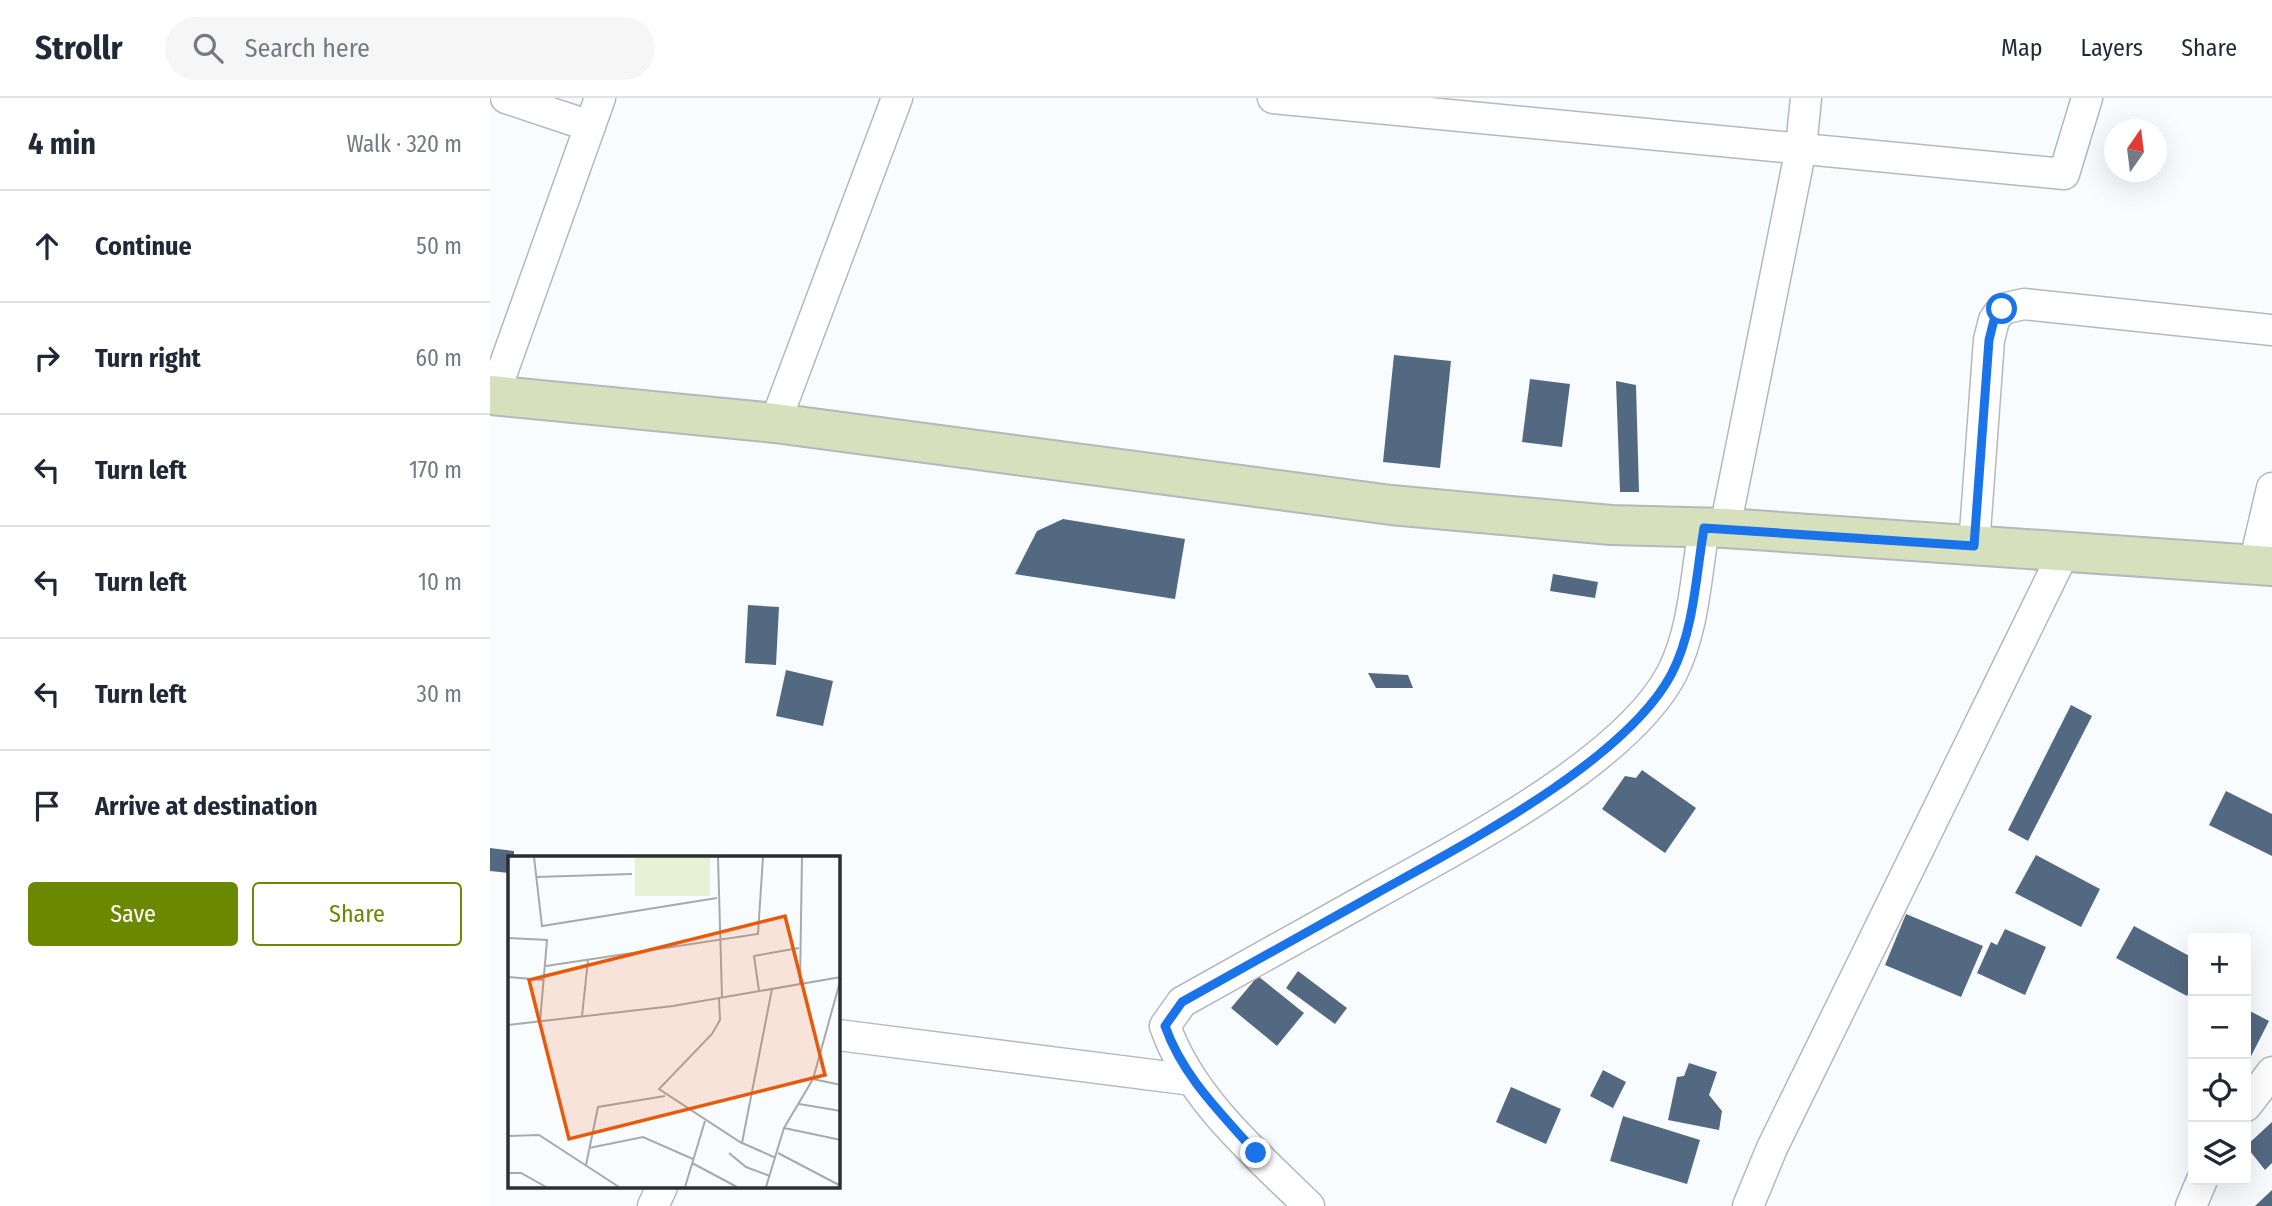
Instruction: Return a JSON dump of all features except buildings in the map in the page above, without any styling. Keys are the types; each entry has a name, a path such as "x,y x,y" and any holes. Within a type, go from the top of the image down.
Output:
{"main road":[{"path":"492,395 775,424 1391,505 1611,525 1714,528 2263,566"}],"street":[{"path":"492,395 595,112 506,98"},
{"path":"775,424 897,98"},
{"path":"1273,98 2064,174 2087,98"},
{"path":"1309,1206 1256,1153 1192,1080 1165,1026 1182,1002 1482,835 1599,755 1647,710 1671,675 1683,648 1714,528 1801,149 1806,98"},
{"path":"1974,546 1989,340 1994,320 2002,309 2024,304 2272,330"},
{"path":"2263,566 2272,488"},
{"path":"1748,1206 1772,1148 2064,552"},
{"path":"840,1035 1192,1080"},
{"path":"2251,1099 2272,1072"},
{"path":"2190,1206 2200,1185"},
{"path":"653,1206 662,1188"}],"route":[{"path":"1256,1153 1192,1080 1172,1045 1165,1026 1182,1002 1482,835 1599,755 1647,710 1671,675 1683,648 1704,528 1974,546 1989,340 1994,320 2002,309"}]}
